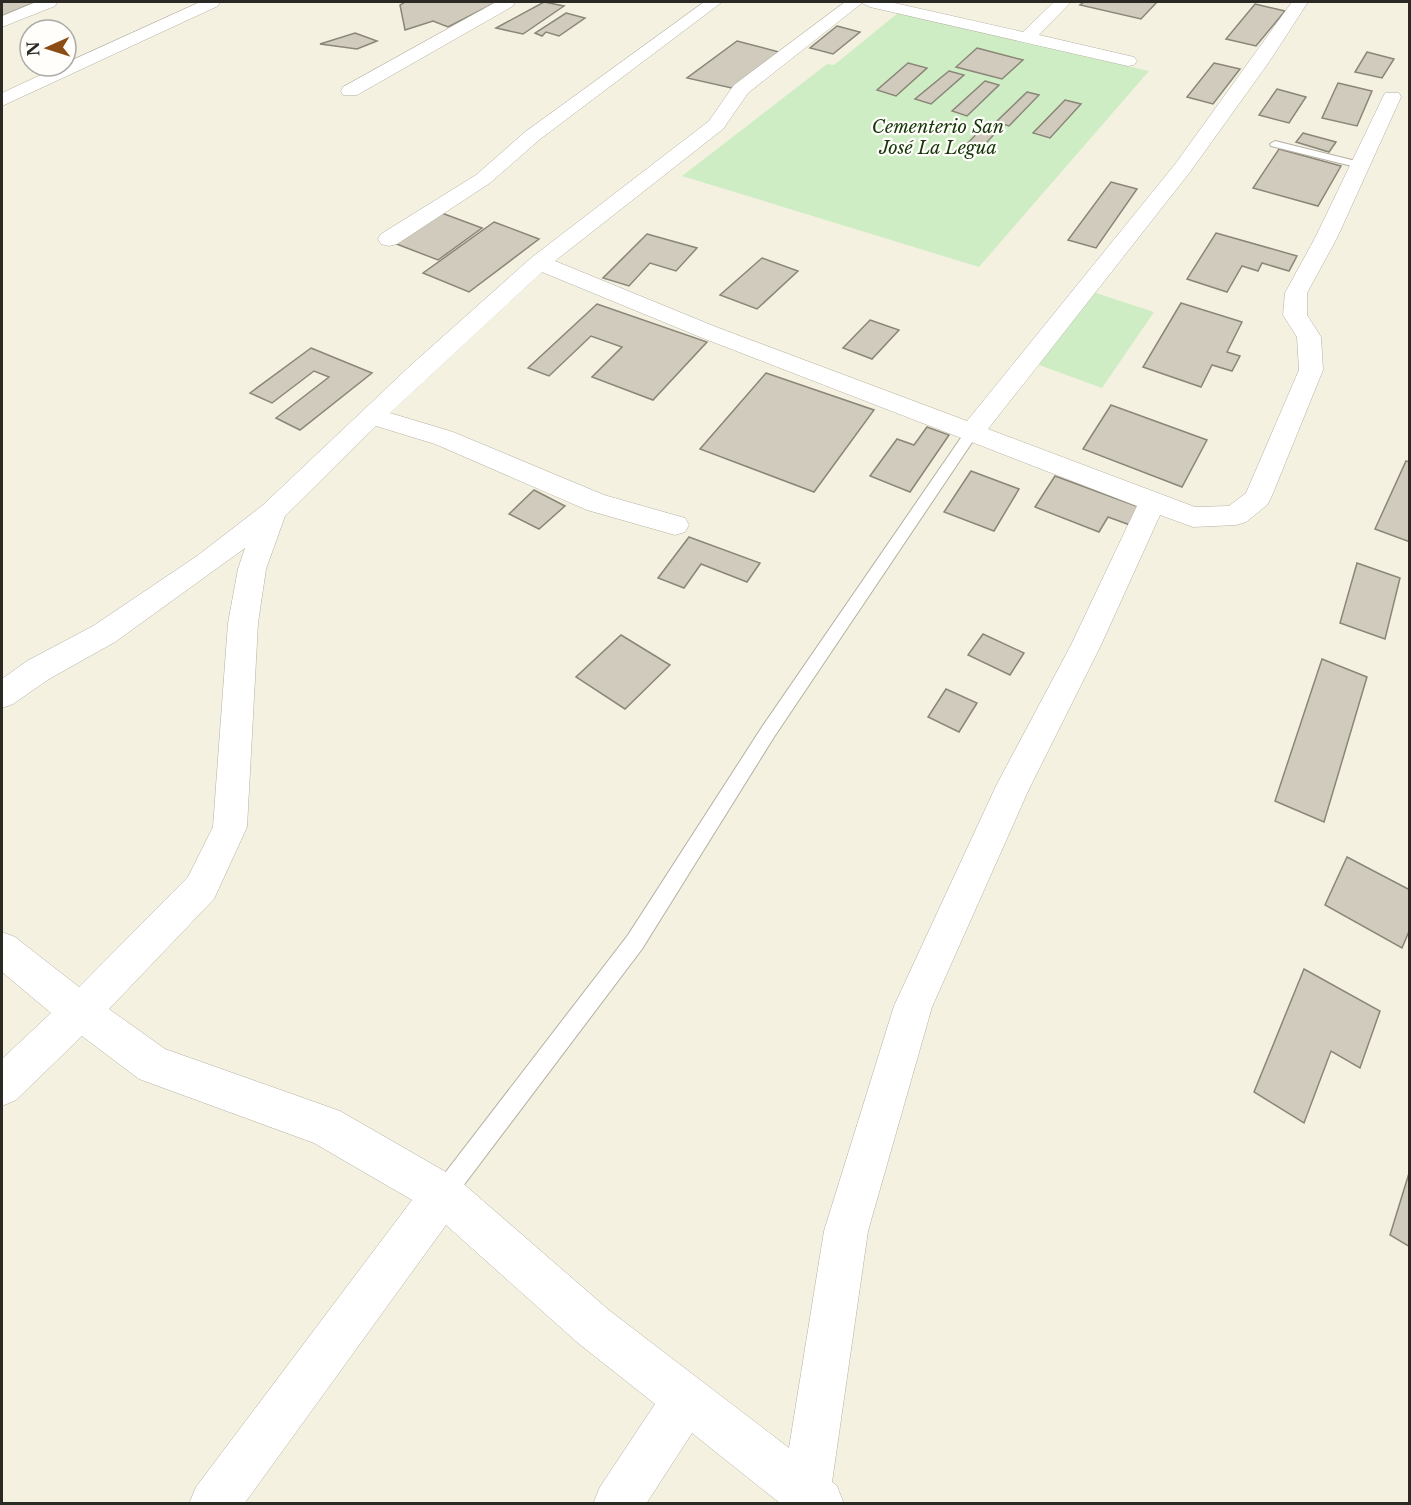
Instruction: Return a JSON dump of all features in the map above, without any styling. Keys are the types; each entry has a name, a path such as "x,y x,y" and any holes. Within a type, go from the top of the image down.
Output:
{"street":[{"path":"2,22 49,2"},
{"path":"2,100 212,2"},
{"path":"350,91 507,2"},
{"path":"389,239 483,179 532,136 714,2"},
{"path":"2,695 38,670 104,634 207,563 273,512 316,468 539,263 716,125 741,89 855,2"},
{"path":"870,2 1128,61"},
{"path":"1028,37 1063,2"},
{"path":"972,432 1125,241 1261,62 1300,2"},
{"path":"539,263 708,332 1193,517 1236,515 1257,498 1311,370 1309,337 1295,315 1296,293 1326,238 1392,98"},
{"path":"372,416 444,438 597,504 643,514 675,525"},
{"path":"813,1498 846,1231 913,1006 1014,786 1086,645 1153,501"},
{"path":"2,1086 81,1011 201,888 230,827 243,623 252,569 273,512"},
{"path":"2,949 153,1065 325,1126 443,1194 594,1328 813,1498"},
{"path":"213,1503 443,1194"},
{"path":"617,1503 687,1399"}],"lane":[{"path":"1275,144 1360,165"},
{"path":"443,1194 635,942 775,722 972,432"}],"green space":[{"name":"Cementerio San José La Legua","path":"898,13 1149,71 979,267 682,176 827,64 834,65"},
{"path":"1093,292 1154,312 1102,388 1039,365"}],"building":[{"path":"2,2 36,2 2,16"},
{"path":"405,2 497,2 448,27 433,21 405,30 400,5"},
{"path":"544,2 564,6 523,34 496,28"},
{"path":"1084,2 1157,2 1141,19 1080,5"},
{"path":"1255,4 1285,11 1256,46 1226,39"},
{"path":"566,13 585,18 559,36 546,32 542,36 535,33"},
{"path":"837,26 860,32 833,54 810,48"},
{"path":"355,33 377,41 357,49 320,44"},
{"path":"737,41 783,53 736,89 687,78"},
{"path":"977,48 1023,60 1002,79 956,67"},
{"path":"1367,52 1394,59 1382,78 1355,72"},
{"path":"908,63 927,68 896,96 877,90"},
{"path":"1214,63 1240,69 1213,104 1187,97"},
{"path":"949,71 964,75 931,104 915,99"},
{"path":"985,81 999,85 967,116 952,111"},
{"path":"1338,83 1372,91 1357,126 1322,118"},
{"path":"1277,89 1306,97 1289,123 1259,115"},
{"path":"1027,92 1039,95 1009,126 996,122"},
{"path":"1065,100 1081,104 1050,138 1033,133"},
{"path":"986,124 1000,128 978,152 963,148"},
{"path":"1303,133 1336,142 1329,152 1296,142"},
{"path":"1279,149 1341,166 1318,206 1253,188"},
{"path":"1111,182 1137,189 1096,248 1068,240"},
{"path":"439,212 482,228 438,260 394,243"},
{"path":"494,222 539,239 469,292 423,273"},
{"path":"1216,233 1297,256 1289,271 1262,263 1258,271 1242,266 1227,292 1187,279"},
{"path":"647,234 697,248 676,271 650,263 629,286 603,278"},
{"path":"762,258 798,271 757,309 720,295"},
{"path":"1181,303 1242,322 1227,352 1240,356 1232,371 1212,365 1201,387 1143,367"},
{"path":"597,304 707,342 653,400 592,377 622,347 591,336 549,376 528,368"},
{"path":"870,320 899,330 872,359 843,348"},
{"path":"311,348 372,373 300,430 276,418 329,377 314,371 272,403 250,393"},
{"path":"766,373 874,410 814,492 700,449"},
{"path":"1111,405 1207,440 1182,487 1083,449"},
{"path":"927,427 949,435 910,492 870,476 897,439 914,445"},
{"path":"1406,461 1410,462 1410,542 1375,529"},
{"path":"971,471 1019,489 994,531 944,512"},
{"path":"1055,476 1139,507 1130,525 1108,517 1099,532 1035,507"},
{"path":"534,490 565,506 539,529 509,514"},
{"path":"689,537 760,563 747,582 701,564 684,588 658,578"},
{"path":"1357,563 1400,578 1385,639 1340,623"},
{"path":"983,634 1024,653 1010,675 968,655"},
{"path":"621,635 670,665 625,709 576,677"},
{"path":"1322,659 1367,677 1324,822 1275,801"},
{"path":"946,689 977,703 959,732 928,717"},
{"path":"1347,857 1410,890 1410,929 1402,948 1325,905"},
{"path":"1304,969 1380,1011 1360,1068 1331,1051 1304,1123 1254,1092"},
{"path":"1410,1170 1410,1247 1390,1235"}]}
